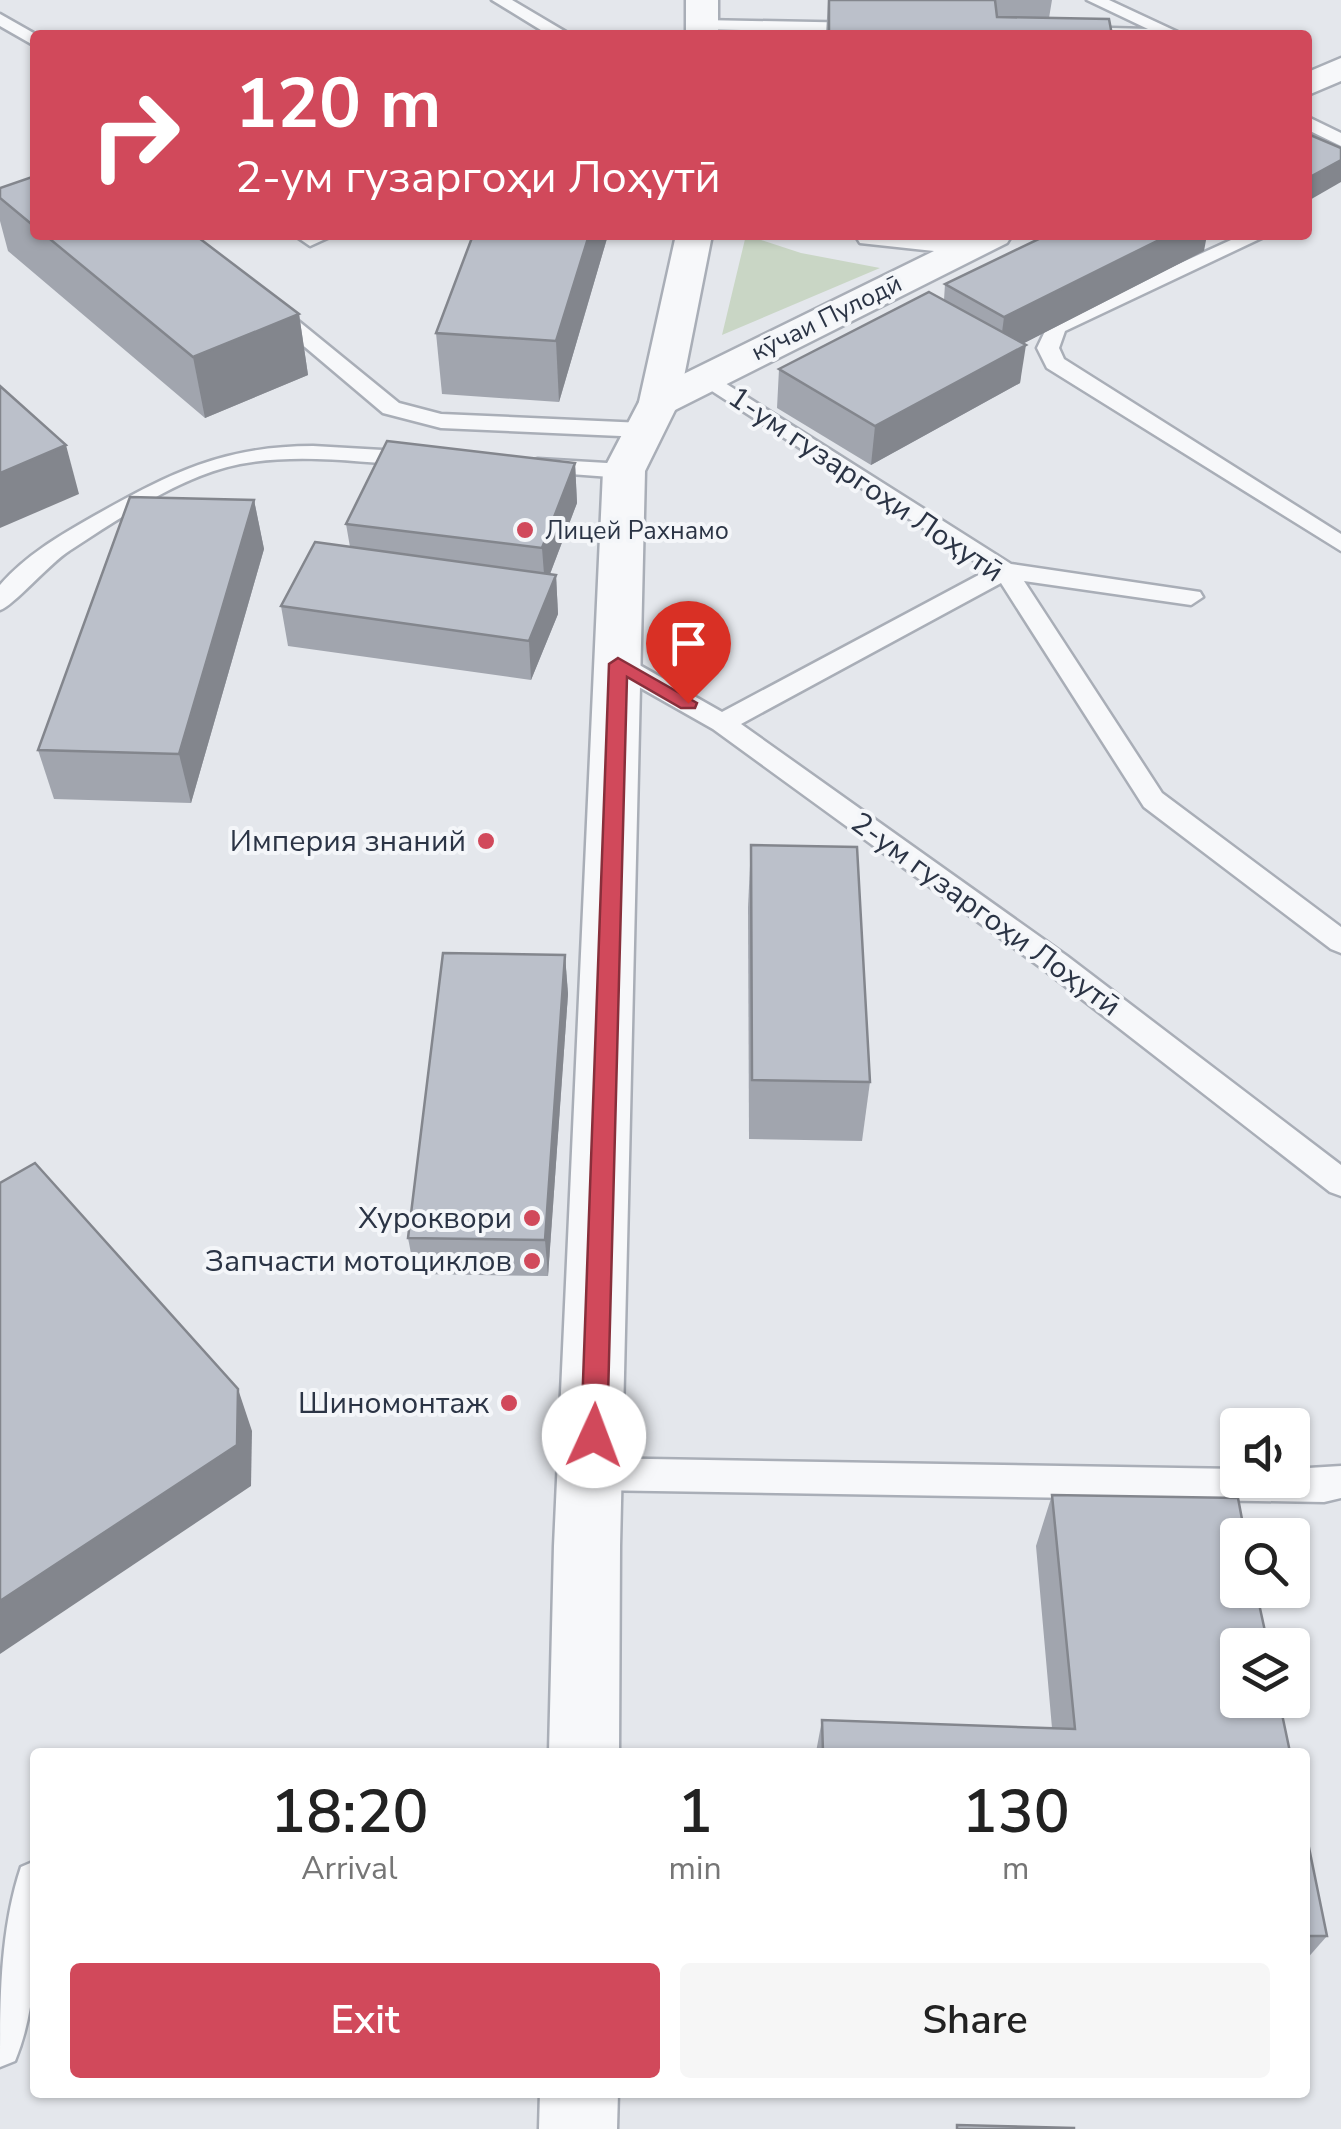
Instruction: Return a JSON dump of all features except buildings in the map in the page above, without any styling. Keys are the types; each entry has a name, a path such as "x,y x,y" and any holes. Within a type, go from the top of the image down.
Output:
{"street":[{"path":"1312,83 1341,68"},
{"path":"584,1748 587,1546 618,664 642,434 693,240"},
{"name":"кӯчаи Пулодӣ","path":"642,434 706,377 983,240"},
{"path":"578,2129 579,2098"}],"lane":[{"path":"500,0 553,30"},
{"path":"1095,0 1166,30"},
{"path":"0,20 30,38"},
{"path":"702,20 895,29"},
{"path":"1312,125 1341,140"},
{"path":"1247,240 1056,327 1048,348 1054,363 1341,544"},
{"path":"252,293 391,408 441,421 642,434"},
{"name":"1-ум гузаргоҳи Лоҳутӣ","path":"706,377 1005,571 1154,800 1341,942"},
{"path":"511,464 642,434"},
{"path":"0,602 15,580 50,552 172,482 214,464 304,452 436,460"},
{"path":"722,723 1005,571 1191,596"},
{"name":"2-ум гузаргоҳи Лоҳутӣ","path":"618,664 722,723 1058,964 1341,1183"},
{"path":"592,1474 1333,1484"},
{"path":"0,2046 30,1905"}],"green space":[{"path":"745,240 761,240 801,253 880,268 722,335"}],"place":[{"name":"Лицей Рахнамо","path":"525,530"},
{"name":"Империя знаний","path":"486,841"},
{"name":"Хуроквори","path":"532,1218"},
{"name":"Запчасти мотоциклов","path":"532,1261"},
{"name":"Шиномонтаж","path":"509,1403"}],"route":[{"path":"594,1436 618,664 688,703"}]}
